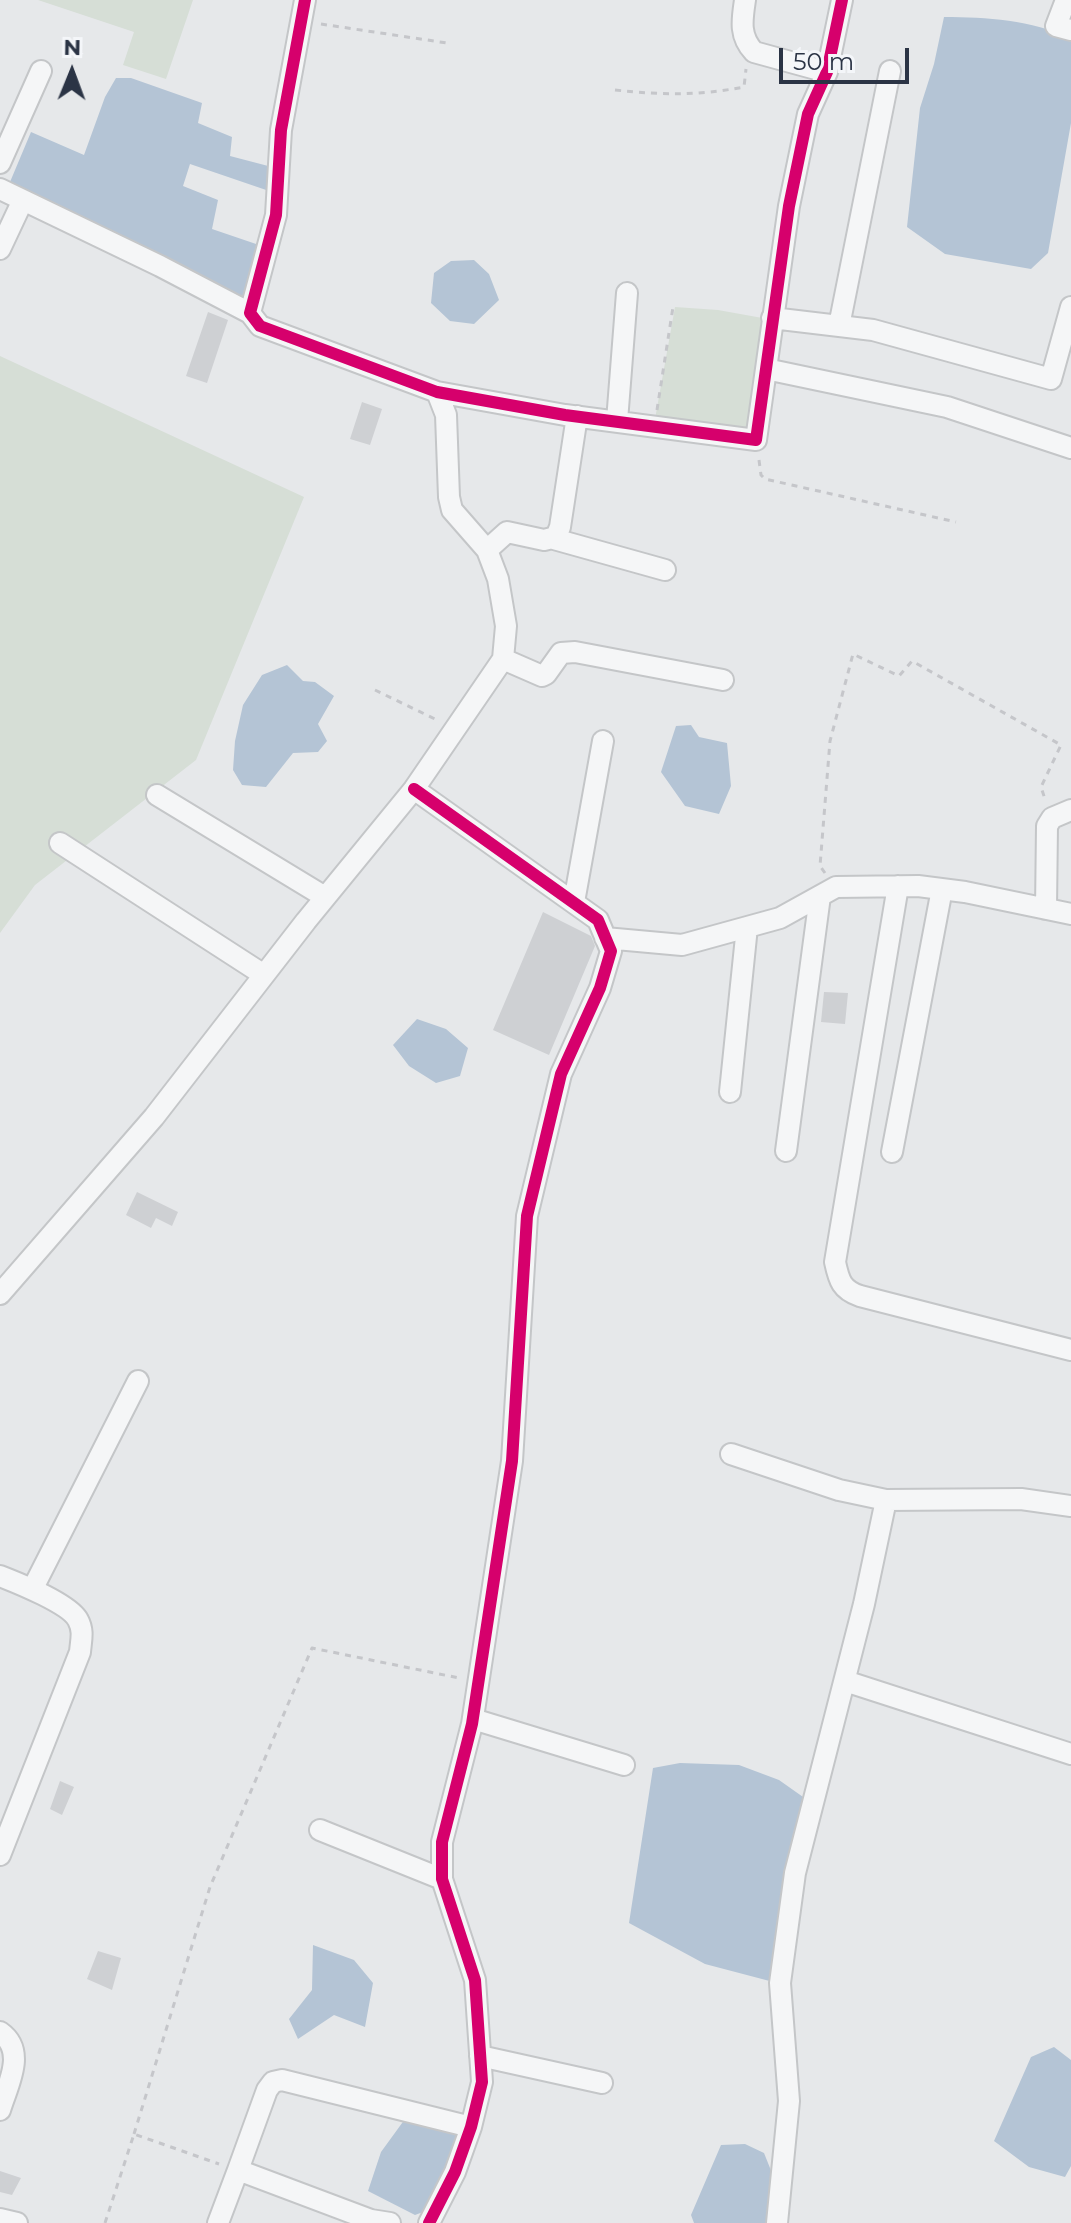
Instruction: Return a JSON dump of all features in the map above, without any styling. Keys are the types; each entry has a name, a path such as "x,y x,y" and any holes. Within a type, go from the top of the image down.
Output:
{"street":[{"path":"745,0 742,25 748,45 754,52 827,72"},
{"path":"0,189 250,313 260,326 437,392 577,416 756,440 789,206 808,114 827,72 842,0"},
{"path":"1066,0 1056,26 1071,30"},
{"path":"250,313 276,215 281,130 303,10"},
{"path":"0,163 41,71"},
{"path":"839,326 890,71"},
{"path":"0,249 23,200"},
{"path":"617,421 627,293"},
{"path":"772,318 873,330 1061,381 1071,307"},
{"path":"766,369 947,407 1071,448"},
{"path":"0,1294 154,1117 325,897 414,789 503,659 506,626 498,579 487,550 452,510 446,415 437,392"},
{"path":"554,539 560,527 577,416"},
{"path":"487,550 507,532 554,539 665,570"},
{"path":"503,659 542,676 561,653 575,652 723,680"},
{"path":"574,902 603,741"},
{"path":"414,789 598,920 611,951 600,988 561,1074 527,1216 512,1461 473,1719 442,1842 442,1879 475,1980 482,2082 455,2172 429,2223"},
{"path":"157,795 325,897"},
{"path":"1046,909 1047,826 1061,814"},
{"path":"60,843 264,975"},
{"path":"605,938 682,945 780,918 828,891 898,886 942,889 1071,914"},
{"path":"898,886 835,1262 839,1280 847,1291 860,1296 1071,1350"},
{"path":"892,1152 942,889"},
{"path":"786,1151 828,891"},
{"path":"730,1092 747,927"},
{"path":"33,1588 138,1381"},
{"path":"731,1454 839,1490 886,1500 1021,1499 1071,1506"},
{"path":"777,2223 789,2101 780,1983 795,1873 845,1681 886,1500"},
{"path":"0,1576 33,1588 77,1616 82,1632 80,1652 0,1855"},
{"path":"845,1681 1071,1754"},
{"path":"473,1719 624,1765"},
{"path":"320,1830 442,1879"},
{"path":"0,2032 8,2037 15,2048 15,2059 0,2110"},
{"path":"480,2056 602,2083"},
{"path":"218,2223 267,2090 273,2082 282,2080 471,2127"},
{"path":"238,2170 371,2220 390,2223"},
{"path":"0,2219 17,2223"}],"path":[{"path":"303,10 447,43"},
{"path":"615,90 705,95 744,87 748,45"},
{"path":"654,425 673,307"},
{"path":"756,440 761,475 765,479 956,522"},
{"path":"828,891 820,866 830,741 853,654 899,676 912,661 1061,745 1041,787 1061,814"},
{"path":"375,690 455,729"},
{"path":"105,2223 210,1887 312,1648 478,1682"},
{"path":"134,2134 238,2170"}],"shaded area":[{"path":"38,0 193,0 166,79 123,65 134,32"},
{"path":"675,307 718,310 768,319 754,443 655,419"},
{"path":"0,356 304,497 196,760 35,885 0,933"}],"water":[{"path":"944,17 1009,21 1040,27 1071,38 1071,123 1048,253 1031,269 945,254 907,227 920,108"},
{"path":"116,78 131,78 202,103 198,123 232,137 230,156 272,167 272,192 190,164 183,186 218,200 212,229 259,245 244,297 10,182 31,132 84,155 105,97"},
{"path":"474,260 489,274 499,300 474,324 450,321 431,303 434,273 451,261"},
{"path":"287,665 303,681 315,682 334,696 318,724 327,741 318,752 293,753 266,787 242,785 233,770 235,741 243,705 262,675"},
{"path":"691,725 699,737 727,743 731,786 719,814 685,806 661,772 676,726"},
{"path":"417,1019 446,1029 468,1048 460,1076 436,1083 409,1066 393,1045"},
{"path":"680,1763 739,1765 779,1780 813,1804 781,1984 705,1964 629,1923 653,1768"},
{"path":"313,1945 354,1960 373,1983 365,2027 334,2015 298,2039 289,2019 312,1990"},
{"path":"1054,2047 1071,2060 1071,2166 1065,2177 1029,2167 994,2141 1031,2057"},
{"path":"405,2119 459,2132 431,2209 415,2215 368,2191 381,2152"},
{"path":"745,2144 764,2153 776,2183 767,2223 694,2223 691,2215 721,2145"}],"building":[{"path":"208,312 228,320 207,383 186,376"},
{"path":"362,402 382,409 370,445 350,439"},
{"path":"543,912 591,936 595,946 549,1055 493,1030"},
{"path":"824,992 848,993 845,1024 821,1022"},
{"path":"137,1192 178,1212 172,1226 156,1218 151,1228 126,1215"},
{"path":"60,1781 74,1787 62,1815 50,1809"},
{"path":"98,1951 121,1958 112,1990 87,1979"},
{"path":"0,2171 21,2178 12,2195 0,2192"}],"cycle path":[{"path":"305,0 281,130 276,215 250,313 260,326 437,392 565,415 756,440 789,206 808,114 827,72 842,0"},
{"path":"414,789 598,920 611,951 600,988 561,1074 527,1216 512,1461 472,1724 442,1842 442,1879 475,1980 482,2082 455,2172 429,2223"}]}
